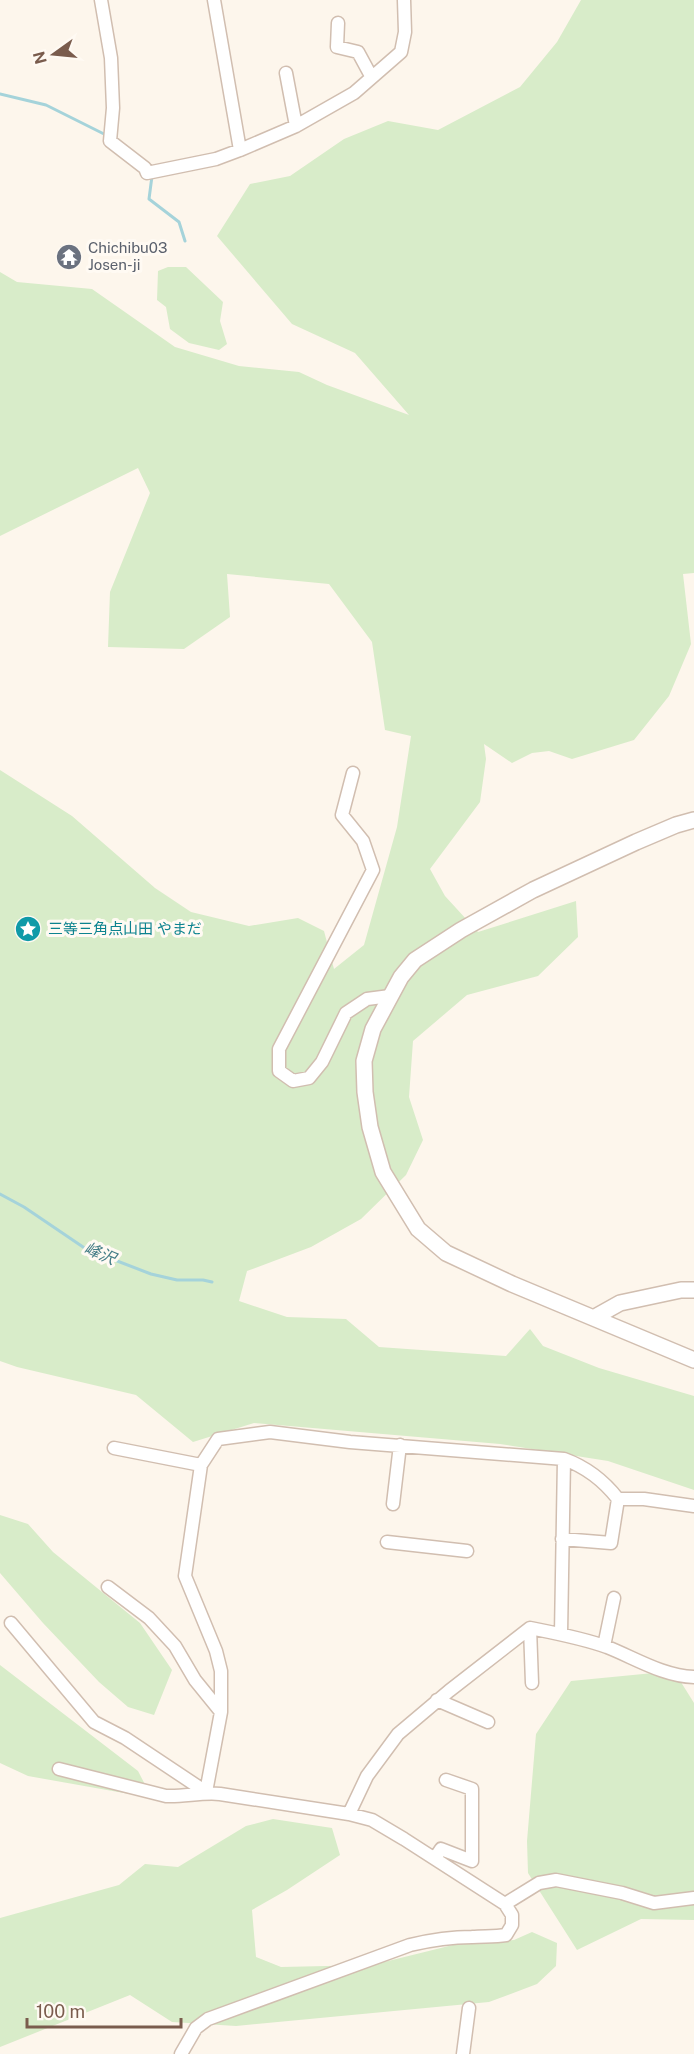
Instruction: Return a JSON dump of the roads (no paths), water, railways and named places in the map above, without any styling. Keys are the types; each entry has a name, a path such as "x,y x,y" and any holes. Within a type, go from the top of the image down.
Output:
{"street":[{"path":"101,0 111,58 113,108 110,141 145,168 147,173 216,159 240,150 296,126 354,93 401,52 405,32 405,0"},
{"path":"214,0 240,150"},
{"path":"338,23 337,47 358,52 371,76"},
{"path":"286,73 296,126"},
{"path":"353,773 342,816 363,841 373,870 279,1049 279,1071 293,1081 309,1078 322,1062 346,1012 367,999 390,996"},
{"path":"694,820 636,842 533,890 461,930 415,960 390,996 373,1029 364,1061 364,1092 370,1126 383,1172 418,1229 446,1253 512,1284 694,1360"},
{"path":"595,1317 620,1303 681,1290 694,1290"},
{"path":"206,1792 221,1712 221,1671 216,1651 185,1576 201,1465 218,1439 270,1432 350,1442 564,1459 579,1464 607,1485 618,1499 611,1543 562,1539"},
{"path":"393,1503 400,1446"},
{"path":"114,1448 201,1465"},
{"path":"561,1634 564,1459"},
{"path":"618,1499 644,1499 694,1506"},
{"path":"387,1542 467,1551"},
{"path":"108,1587 149,1618 168,1639 195,1680 221,1712"},
{"path":"604,1646 614,1598"},
{"path":"11,1623 94,1722 125,1738 206,1792"},
{"path":"530,1628 532,1683"},
{"path":"349,1814 367,1776 398,1734 530,1628 604,1646 678,1677 694,1677"},
{"path":"437,1701 488,1722"},
{"path":"59,1769 166,1796 181,1797 206,1792 349,1814 372,1820 506,1904 512,1915 512,1924 506,1935 492,1938 476,1936 432,1940 318,1978 208,2019 196,2028 181,2054"},
{"path":"435,1858 441,1849 472,1861 472,1789 446,1780"},
{"path":"506,1904 539,1883 556,1880 622,1893 654,1903 694,1898"},
{"path":"463,2054 469,2008"}],"waterway":[{"path":"0,94 46,105 108,136"},
{"path":"152,176 149,199 179,222 185,241"},
{"name":"峰沢","path":"0,1194 24,1207 86,1249 151,1274 177,1280 212,1282"}],"place":[{"name":"Chichibu03 Josen-ji","path":"69,257"},
{"name":"三等三角点山田 やまだ","path":"28,929"}]}
